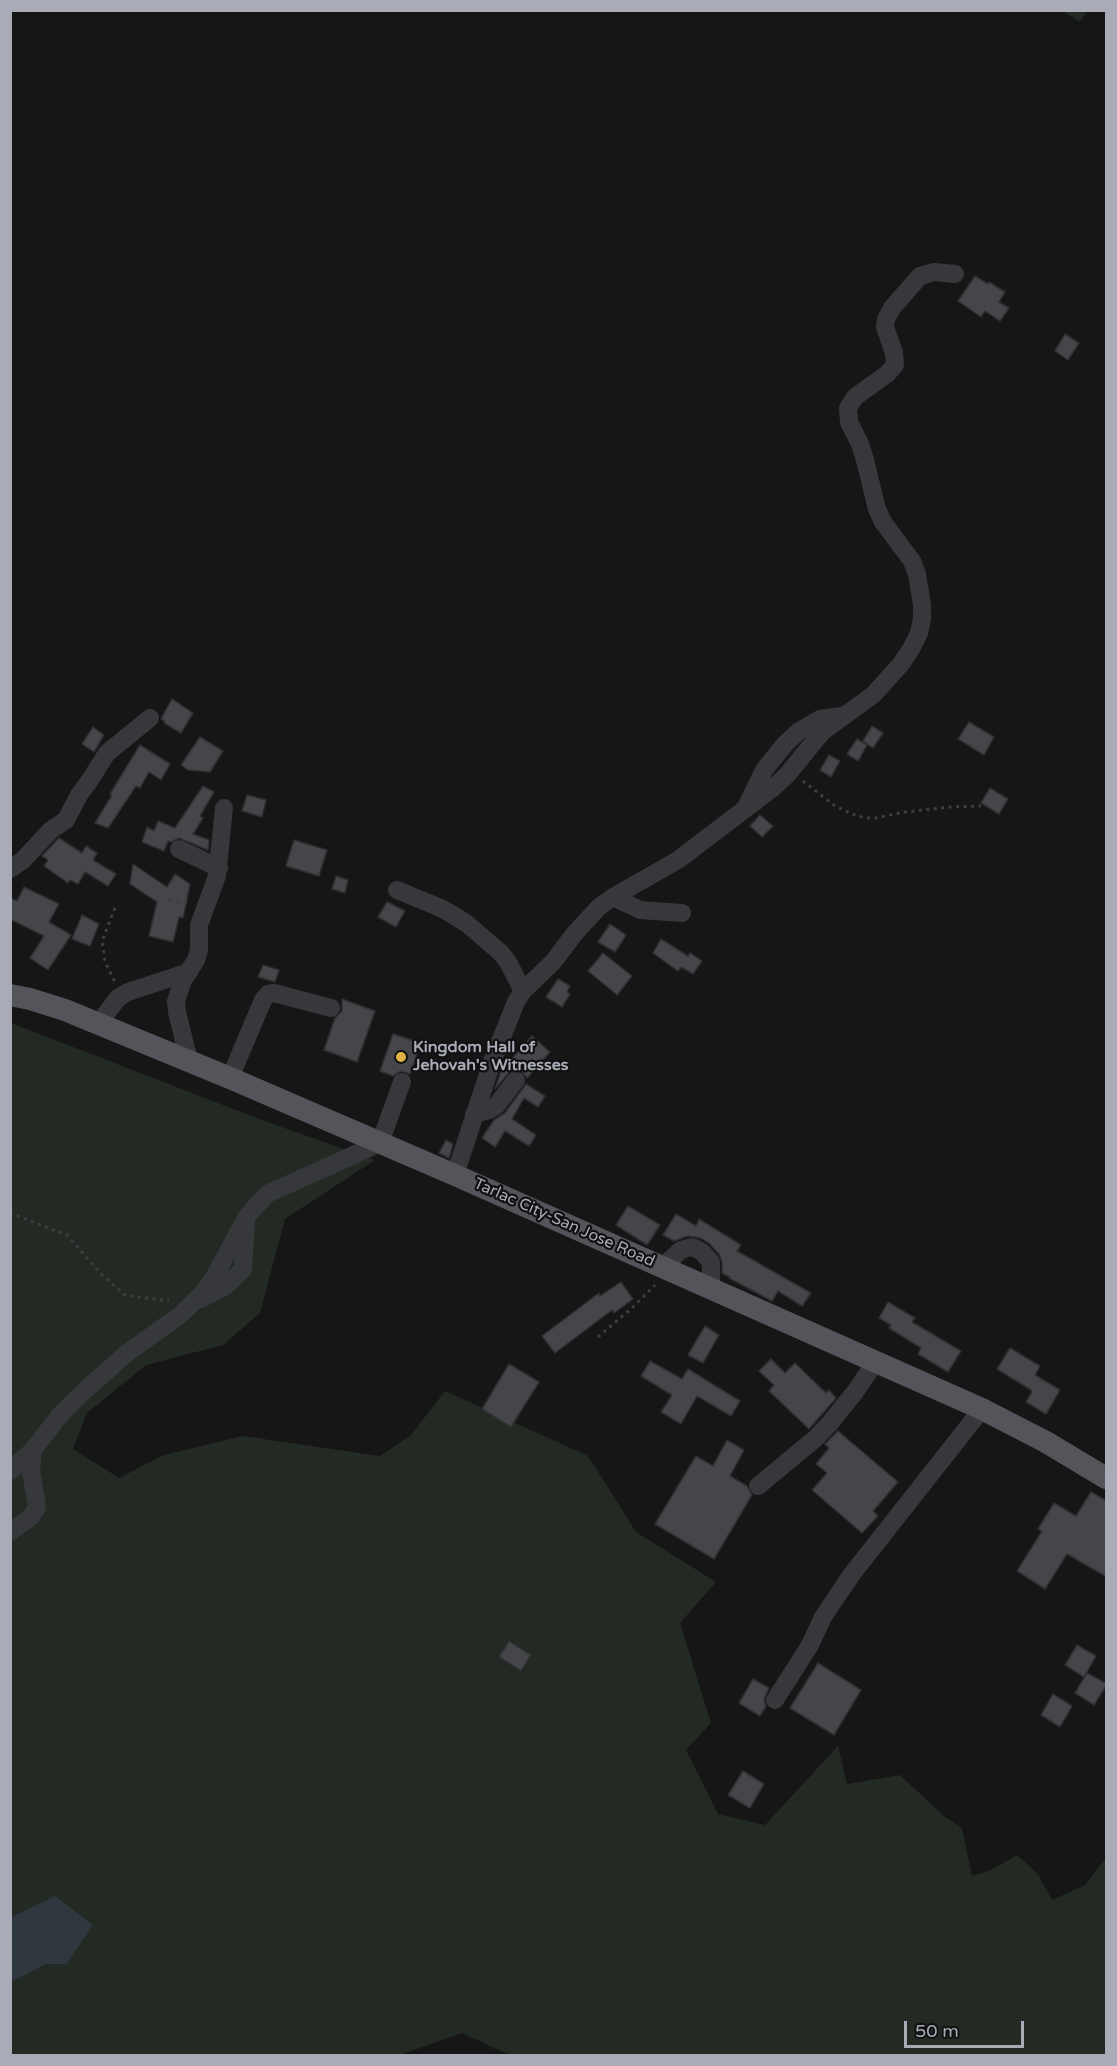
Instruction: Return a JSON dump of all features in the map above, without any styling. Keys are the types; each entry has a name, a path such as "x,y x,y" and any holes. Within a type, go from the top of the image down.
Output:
{"main road":[{"name":"Tarlac City-San Jose Road","path":"10,994 98,1024 189,1061 455,1175 982,1409 1046,1442 1107,1478"}],"street":[{"path":"455,1175 499,1044 523,991 554,962 586,919 614,897 678,860 774,787 816,738 873,695 901,664 919,633 922,605 917,574 912,561 883,522 877,509 860,444 849,422 848,408 855,396 887,374 895,364 894,353 885,327 886,319 892,308 920,276 934,272 955,274"},
{"path":"746,808 764,770 785,744 799,731 820,719 844,716"},
{"path":"10,869 23,860 51,830 66,820 83,788 108,753 150,718"},
{"path":"189,1061 176,1002 183,980 200,950 199,925 215,885 219,868 224,808"},
{"path":"178,849 219,868"},
{"path":"397,890 443,909 466,923 501,953 523,991"},
{"path":"614,897 640,910 682,913"},
{"path":"98,1024 118,998 142,986 189,972"},
{"path":"230,1078 263,1000 268,994 274,993 331,1008"},
{"path":"474,1114 496,1106 516,1080"},
{"path":"10,1471 33,1450 60,1415 81,1394 127,1353 192,1305 210,1283 247,1216 267,1194 380,1143 402,1082"},
{"path":"665,1268 681,1250 686,1247 695,1248 711,1262 711,1289"},
{"path":"758,1486 816,1438 855,1392 876,1361"},
{"path":"776,1700 810,1645 823,1617 852,1574 982,1409"},
{"path":"10,1532 26,1521 37,1507 31,1471 33,1450"}],"path":[{"path":"790,771 835,806 856,816 875,819 906,812 981,806"},
{"path":"169,900 205,906"},
{"path":"115,908 104,932 103,953 105,962 116,982 118,998"},
{"path":"10,1213 66,1235 100,1273 125,1295 192,1305"},
{"path":"598,1337 633,1307 665,1268"}],"shaded area":[{"path":"1063,11 1087,11 1080,22"},
{"path":"11,1023 262,1120 375,1160 285,1219 260,1313 223,1345 146,1365 87,1413 73,1449 119,1478 164,1455 243,1436 380,1456 411,1435 445,1391 588,1456 636,1532 716,1582 680,1623 711,1723 686,1750 718,1814 765,1825 838,1746 847,1784 900,1775 945,1817 962,1828 972,1876 991,1870 1017,1855 1038,1874 1052,1900 1085,1885 1105,1859 1106,2055 512,2056 462,2033 397,2056 11,2055 10,1982 46,1964 66,1964 55,1896 11,1917"},
{"path":"55,1896 93,1925 66,1964 46,1964 11,1982 11,1917"}],"building":[{"path":"975,276 1005,292 999,302 1009,308 1000,321 985,311 981,317 958,301"},
{"path":"1065,334 1079,343 1068,360 1055,351"},
{"path":"172,699 193,713 181,733 161,719"},
{"path":"969,722 994,737 984,755 958,739"},
{"path":"872,726 883,733 873,748 863,741"},
{"path":"93,727 104,735 94,752 82,744"},
{"path":"200,737 223,751 210,772 188,770 181,765"},
{"path":"857,739 867,745 858,761 847,754"},
{"path":"140,745 170,764 161,780 149,772 140,788 136,786 108,828 95,823 112,795 110,794"},
{"path":"829,755 840,761 831,777 820,770"},
{"path":"203,786 214,792 193,834 209,840 208,850 179,838 168,841 164,851 142,842 147,827 154,831 158,821 175,828"},
{"path":"990,788 1008,799 999,814 981,803"},
{"path":"247,795 266,800 262,817 242,811"},
{"path":"760,815 773,826 762,837 750,826"},
{"path":"59,838 82,853 86,846 97,853 93,860 116,874 108,886 85,872 78,884 70,880 68,883 44,866 48,860 42,856"},
{"path":"294,840 327,850 319,876 286,866"},
{"path":"133,864 167,887 175,874 190,884 183,918 179,917 173,942 149,936 157,902 130,884"},
{"path":"336,876 348,880 345,893 332,889"},
{"path":"24,887 59,904 49,922 71,935 48,970 30,958 44,936 10,919 10,898 17,901"},
{"path":"387,902 405,911 396,927 378,917"},
{"path":"82,915 99,924 90,946 72,939"},
{"path":"610,924 626,935 615,952 598,942"},
{"path":"661,939 688,956 690,953 702,961 693,974 681,967 678,971 653,953"},
{"path":"603,953 632,976 617,995 588,971"},
{"path":"263,965 279,970 275,982 258,977"},
{"path":"558,979 570,986 567,992 570,994 562,1007 546,997"},
{"path":"342,999 375,1011 357,1062 324,1050 335,1018 342,1011"},
{"name":"Kingdom Hall of Jehovah's Witnesses","path":"393,1034 421,1043 410,1074 401,1071 393,1076 380,1071"},
{"path":"532,1036 550,1052 527,1078 522,1071 512,1069 495,1089 501,1071"},
{"path":"526,1084 545,1096 538,1107 524,1098 512,1119 536,1135 529,1146 505,1131 495,1147 482,1138 494,1120 505,1113"},
{"path":"446,1140 453,1144 449,1158 439,1153"},
{"path":"628,1206 660,1225 647,1245 616,1225"},
{"path":"676,1214 696,1226 699,1219 741,1245 737,1251 811,1293 802,1306 778,1291 772,1301 729,1278 722,1273 719,1254 701,1238 688,1236 674,1241 663,1235"},
{"path":"621,1282 633,1299 614,1313 612,1310 555,1353 542,1336 599,1293 600,1296"},
{"path":"888,1302 915,1318 912,1322 961,1351 948,1372 918,1354 921,1348 889,1328 891,1325 879,1318"},
{"path":"705,1326 719,1335 703,1363 688,1355"},
{"path":"1010,1348 1040,1366 1035,1375 1060,1390 1046,1414 1026,1402 1031,1390 997,1369"},
{"path":"771,1359 785,1373 795,1363 826,1393 829,1390 836,1398 809,1429 769,1391 774,1385 759,1371"},
{"path":"650,1361 682,1379 688,1369 740,1401 731,1416 697,1396 681,1424 661,1412 672,1395 641,1376"},
{"path":"509,1364 539,1382 511,1427 482,1409"},
{"path":"838,1431 898,1482 873,1511 878,1516 862,1533 812,1490 827,1473 816,1464 829,1448 825,1444"},
{"path":"727,1440 744,1450 730,1476 747,1486 752,1495 714,1559 655,1524 696,1456 713,1466"},
{"path":"1091,1492 1107,1501 1107,1577 1067,1554 1045,1589 1017,1571 1042,1531 1038,1529 1054,1503 1076,1516"},
{"path":"509,1641 531,1655 521,1671 499,1657"},
{"path":"1077,1645 1096,1656 1084,1677 1065,1665"},
{"path":"818,1663 861,1690 834,1735 790,1708"},
{"path":"1087,1673 1107,1684 1094,1705 1075,1693"},
{"path":"753,1679 769,1688 764,1699 766,1706 760,1716 739,1703"},
{"path":"1053,1694 1072,1706 1060,1727 1041,1715"},
{"path":"743,1771 764,1784 750,1808 728,1795"}],"place":[{"name":"Kingdom Hall of Jehovah's Witnesses","path":"401,1057"}]}
